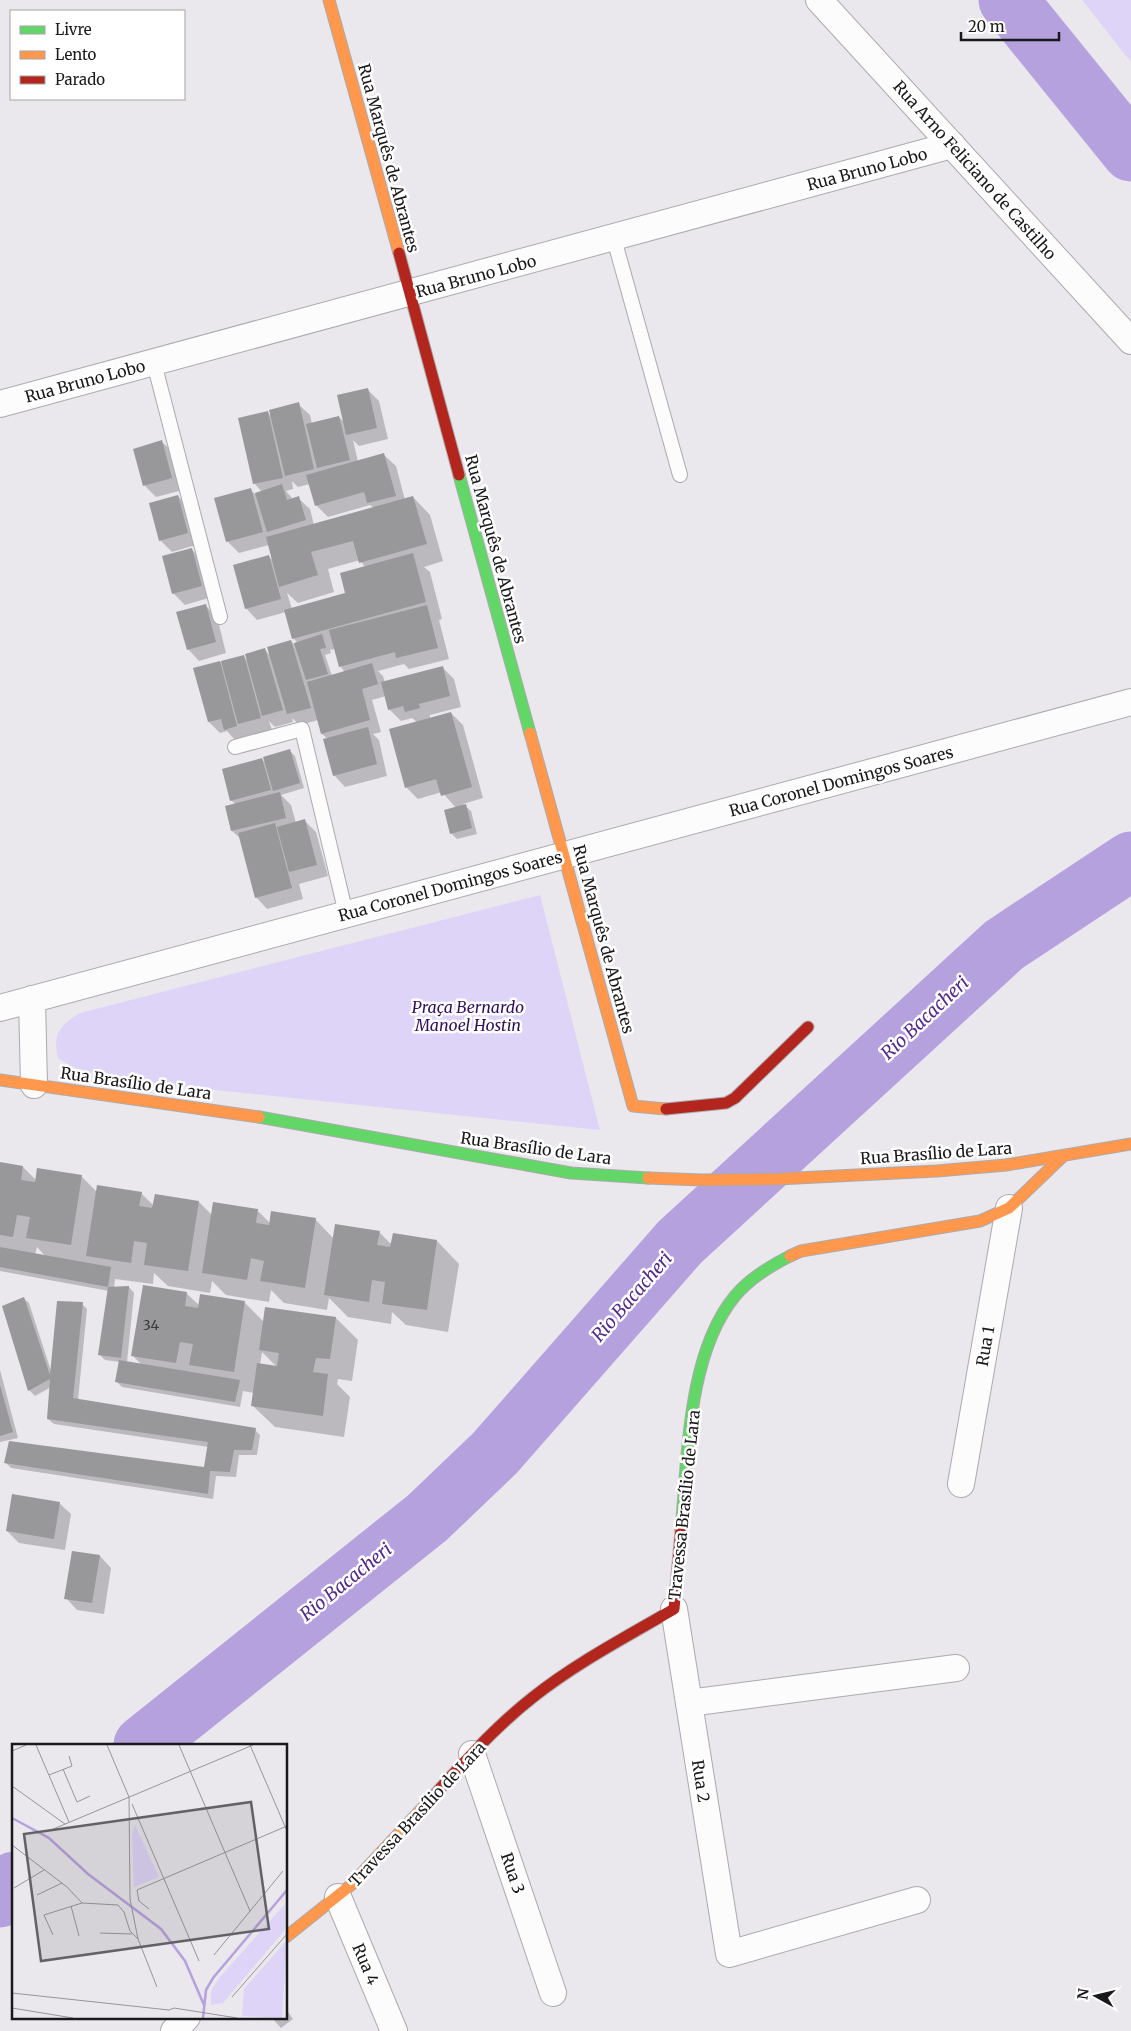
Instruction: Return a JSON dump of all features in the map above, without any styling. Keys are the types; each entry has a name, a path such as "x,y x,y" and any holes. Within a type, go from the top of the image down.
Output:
{"street":[{"name":"Rua Marquês de Abrantes","path":"329,0 633,1106 671,1109 726,1103 735,1098 808,1027"},
{"name":"Rua Arno Feliciano de Castilho","path":"820,0 1131,341"},
{"name":"Rua Bruno Lobo","path":"0,404 614,239 952,145"},
{"name":"Rua Coronel Domingos Soares","path":"0,1008 1131,702"},
{"path":"32,999 34,1085"},
{"name":"Rua Brasílio de Lara","path":"0,1080 282,1120 571,1173 644,1178 702,1180 856,1176 1006,1165 1131,1144"},
{"name":"Travessa Brasílio de Lara","path":"288,1935 338,1897 360,1876 472,1754 516,1712 554,1682 674,1609 694,1396 714,1329 734,1296 768,1267 801,1251 980,1221 1010,1208 1062,1157"},
{"name":"Rua 1","path":"961,1484 1010,1208"},
{"name":"Rua 2","path":"674,1609 729,1954 917,1900"},
{"path":"689,1703 956,1668"},
{"name":"Rua 3","path":"472,1754 553,1993"},
{"name":"Rua 4","path":"338,1897 394,2031"},
{"path":"174,2031 186,2018"}],"lane":[{"path":"614,239 680,475"},
{"path":"154,363 220,617"},
{"path":"235,747 302,729 346,914"}],"green space":[{"path":"1082,0 1131,0 1131,62"},
{"name":"Praça Bernardo Manoel Hostin","path":"540,895 600,1130 138,1082 86,1072 58,1058 56,1043 59,1031 67,1022 80,1013"}],"building":[{"path":"368,388 377,428 346,435 337,395"},
{"path":"299,402 314,469 285,476 269,410"},
{"path":"268,411 283,478 253,484 238,418"},
{"path":"339,416 350,460 317,468 306,424"},
{"path":"162,440 172,478 143,486 133,449"},
{"path":"384,453 396,496 367,503 364,492 315,506 306,475"},
{"path":"282,484 287,500 299,496 306,520 267,532 255,493"},
{"path":"251,488 263,532 226,542 214,498"},
{"path":"178,495 188,533 159,541 149,503"},
{"path":"413,496 427,544 359,563 353,541 311,552 318,575 279,587 266,537"},
{"path":"192,548 202,586 172,594 162,556"},
{"path":"413,553 426,602 292,639 284,610 345,593 340,573"},
{"path":"269,555 281,599 245,609 233,565"},
{"path":"206,604 216,642 187,650 176,612"},
{"path":"427,605 438,648 396,658 395,652 339,667 329,630"},
{"path":"322,634 326,648 320,649 328,674 306,680 294,643"},
{"path":"291,640 311,708 287,714 267,647"},
{"path":"265,648 283,710 262,716 245,654"},
{"path":"244,655 261,718 238,724 221,661"},
{"path":"220,661 237,726 224,730 221,719 208,722 193,668"},
{"path":"372,663 378,684 362,689 370,720 321,734 307,682"},
{"path":"443,666 450,696 419,704 420,708 405,712 403,706 388,710 381,682"},
{"path":"451,712 472,787 441,796 436,779 405,788 389,729"},
{"path":"368,727 377,764 333,776 323,739"},
{"path":"290,749 300,783 273,791 263,757"},
{"path":"262,758 271,790 230,801 222,769"},
{"path":"280,792 286,818 231,831 225,806"},
{"path":"466,804 472,828 450,834 444,810"},
{"path":"305,819 317,865 289,872 277,827"},
{"path":"275,823 292,888 255,898 238,833"},
{"path":"0,1162 23,1166 21,1180 35,1182 37,1168 82,1175 71,1245 26,1238 30,1217 17,1215 13,1237 0,1235"},
{"path":"97,1185 142,1192 139,1206 152,1208 155,1194 199,1201 188,1271 144,1265 147,1243 134,1241 131,1263 86,1256"},
{"path":"213,1202 258,1209 256,1223 269,1225 271,1211 316,1218 305,1288 260,1281 264,1261 251,1258 247,1280 202,1273"},
{"path":"335,1224 380,1231 377,1245 390,1247 393,1233 437,1240 427,1310 382,1304 385,1282 372,1280 369,1302 324,1295"},
{"path":"0,1247 111,1267 108,1287 0,1267"},
{"path":"143,1285 187,1292 185,1306 198,1308 200,1294 245,1301 234,1372 189,1365 193,1344 180,1342 176,1363 131,1356"},
{"path":"129,1286 121,1358 98,1355 108,1287"},
{"path":"24,1297 50,1375 57,1301 83,1302 73,1398 256,1428 252,1450 234,1450 230,1472 210,1471 208,1494 4,1463 9,1441 204,1467 208,1442 47,1419 50,1379 28,1391 2,1306"},
{"path":"265,1307 336,1317 330,1359 316,1358 313,1372 328,1374 323,1416 251,1406 257,1363 277,1366 279,1353 259,1350"},
{"path":"119,1360 240,1380 235,1402 115,1382"},
{"path":"0,1385 13,1432 0,1436"},
{"path":"12,1494 60,1502 54,1539 6,1531"},
{"path":"72,1551 100,1555 92,1603 64,1599"}],"waterway":[{"path":"1008,0 1131,152"},
{"name":"Rio Bacacheri","path":"144,1744 427,1518 495,1453 680,1242 1004,945 1131,861"},
{"name":"Rio Bacacheri","path":"0,1898 12,1883"}],"traffic: fast":[{"path":"459,475 530,733"},
{"path":"259,1117 571,1173 648,1178"},
{"path":"681,1530 693,1408 707,1347 719,1320 735,1296 760,1273 790,1256"}],"traffic: slow":[{"path":"329,0 399,253"},
{"path":"530,733 633,1106 666,1109"},
{"path":"0,1080 259,1117"},
{"path":"648,1178 702,1180 777,1179 937,1171 1006,1165 1131,1144"},
{"path":"790,1256 801,1251 980,1221 1009,1208 1062,1157"},
{"path":"288,1935 351,1885 430,1800"}],"traffic: jam":[{"path":"399,253 459,475"},
{"path":"666,1109 726,1103 735,1098 808,1027"},
{"path":"430,1800 491,1734 532,1698 584,1662 674,1609 681,1530"}]}
